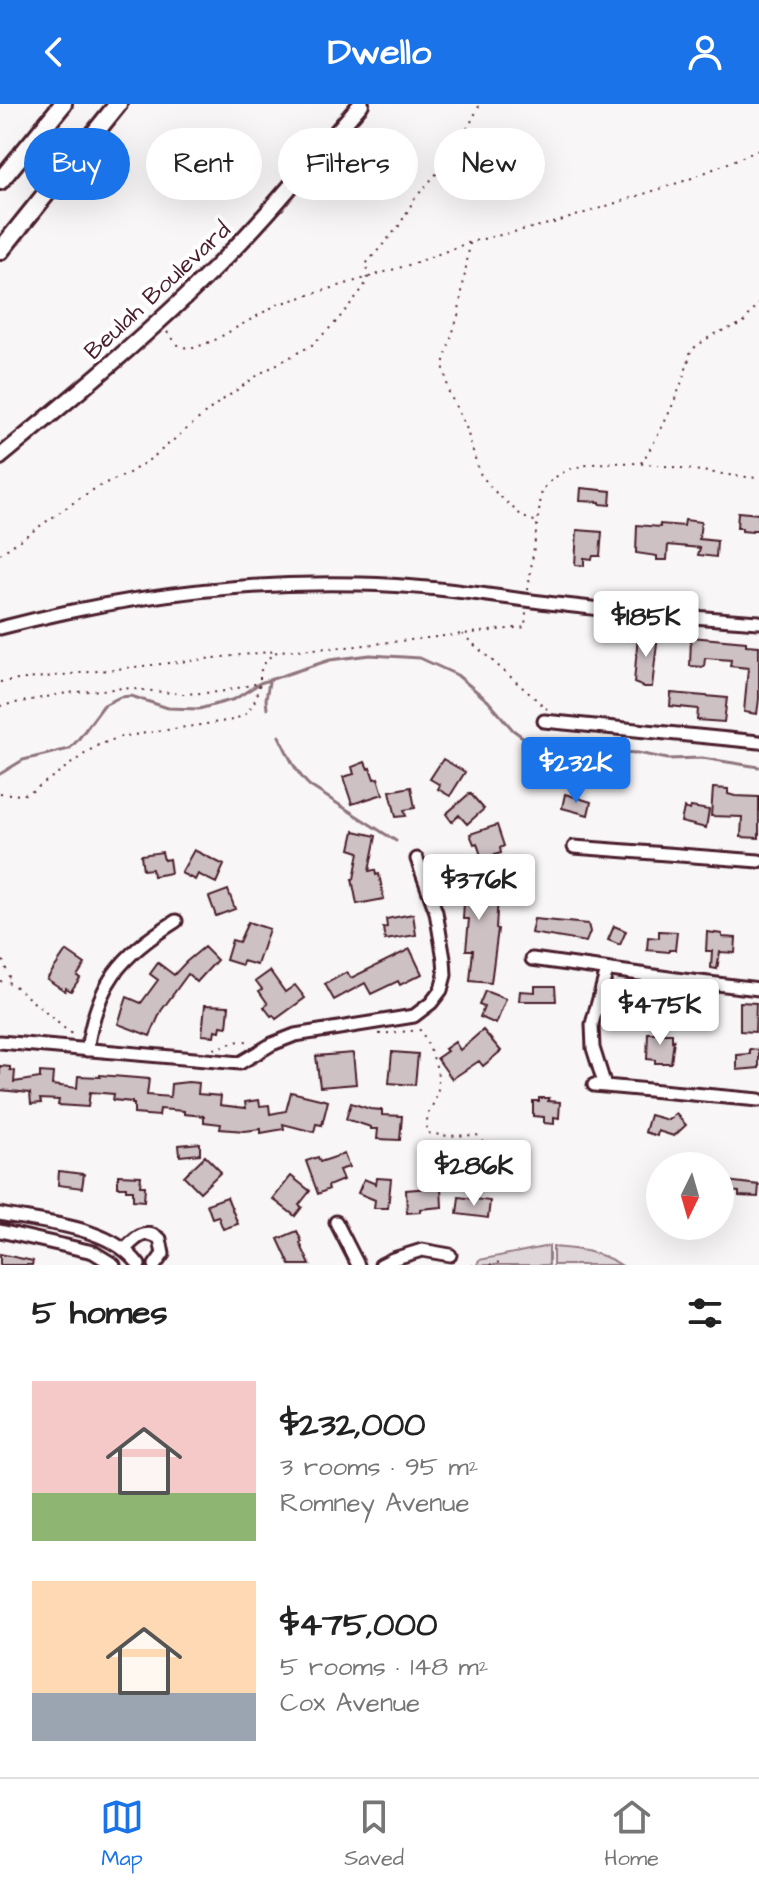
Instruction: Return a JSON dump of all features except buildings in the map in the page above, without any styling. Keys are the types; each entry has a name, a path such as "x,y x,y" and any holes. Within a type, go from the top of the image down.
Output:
{"highway":[{"path":"0,181 63,104"},
{"path":"0,251 118,104"}],"main road":[{"name":"Beulah Boulevard","path":"0,457 99,375 217,266 361,104"}],"street":[{"path":"0,628 109,604 278,584 395,585 565,605 759,622"},
{"path":"544,721 759,742"},
{"path":"574,847 759,861"},
{"path":"0,1042 88,1044 240,1063 272,1044 295,1035 414,1016 431,1003 441,990 445,975 436,912 417,859"},
{"path":"88,1044 94,1013 107,984 122,962 147,940 176,921"},
{"path":"532,959 759,989"},
{"path":"607,970 592,1024 600,1085 759,1100"},
{"path":"0,1214 102,1236 125,1249 139,1265"},
{"path":"336,1222 358,1265"},
{"path":"0,1231 93,1252 114,1265"},
{"path":"125,1249 137,1237 154,1234 163,1247 163,1254 155,1265"},
{"path":"381,1265 422,1250 450,1255"}],"path":[{"path":"0,554 83,496 152,458 214,406 261,373 312,345 336,322 364,287 368,277 366,264 399,226 415,198 437,173 480,104"},
{"path":"159,322 180,347 194,348 215,340 276,305 415,263 470,242 557,222 687,180 759,150"},
{"path":"470,242 458,316 443,364 446,381 466,427 479,472 492,489 523,517 537,522"},
{"path":"640,464 657,440 688,366 691,350 714,334 743,323 759,303"},
{"path":"0,682 525,627 542,490 565,471 613,462 759,478"},
{"path":"462,634 563,723"},
{"path":"0,793 22,795 31,792 96,746 120,737 233,720 246,714 254,703 260,672 267,659 278,651"},
{"path":"0,706 67,693 124,688 183,694 220,692 260,683"},
{"path":"0,953 11,983 70,1033 88,1044"},
{"path":"0,981 11,983"},
{"path":"374,1035 421,1030 437,1067 437,1093 427,1115 427,1133 477,1135 503,1164"},
{"path":"203,1050 218,1049 230,1042 257,1044"},
{"path":"490,1265 494,1262 502,1265"}],"shaded area":[{"path":"549,1246 549,1265 477,1265 479,1260"},
{"path":"553,1247 596,1254 621,1265 553,1265"}],"waterway":[{"path":"0,774 23,760 69,749 104,705 120,697 131,696 168,708 199,709 235,699 260,683 330,660 370,655 420,658 457,675 488,701 513,730 539,749 638,753 668,759 702,758 759,767"},
{"path":"267,709 269,682"},
{"path":"279,736 296,769 310,786 396,841"}]}
